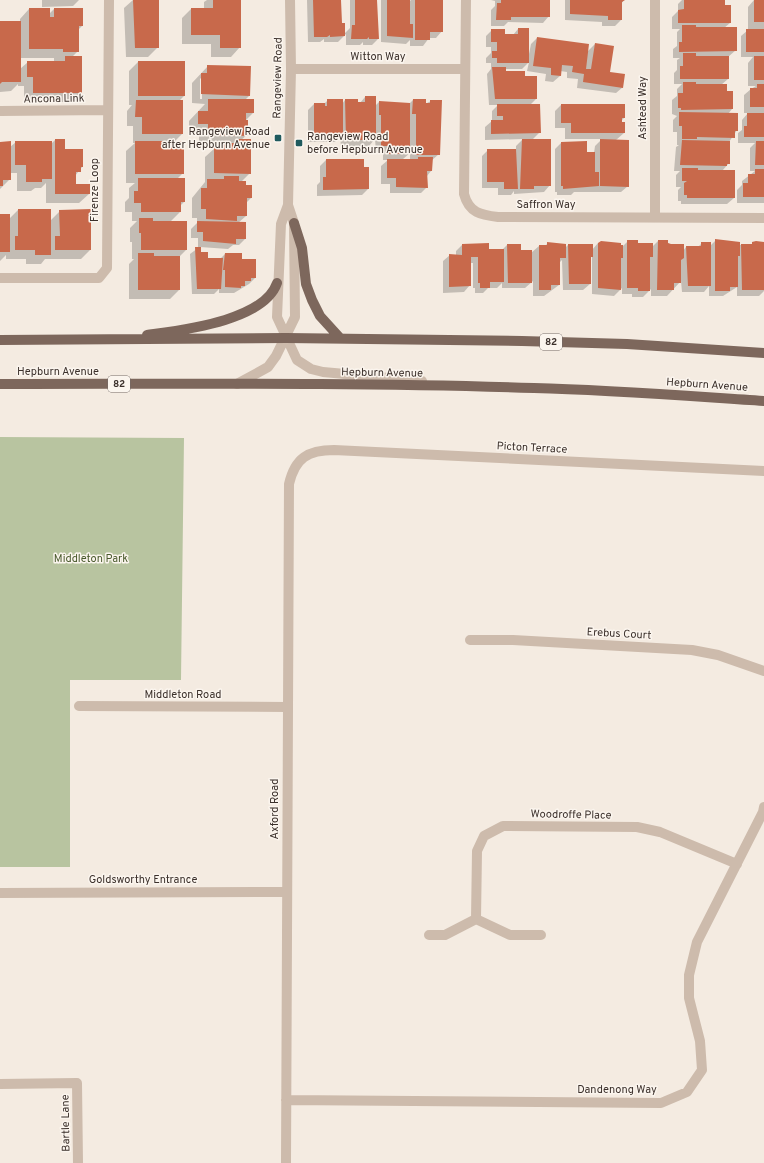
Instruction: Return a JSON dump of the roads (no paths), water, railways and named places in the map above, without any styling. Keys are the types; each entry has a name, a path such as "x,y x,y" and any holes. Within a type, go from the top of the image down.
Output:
{"main road":[{"path":"294,223 302,248 306,284 312,300 320,316 340,338"},
{"path":"106,340 182,330 229,320 268,299 274,292 277,283"},
{"name":"82","path":"0,340 340,338 627,344 764,353"},
{"name":"Hepburn Avenue","path":"0,384 237,384 486,387 641,392 764,401"}],"street":[{"name":"Firenze Loop","path":"0,278 99,278 107,268 109,0"},
{"name":"Rangeview Road","path":"290,0 291,68 288,204 281,224 277,283 277,318 296,360 311,369 323,372 486,387"},
{"name":"Saffron Way","path":"466,0 464,69 464,194 466,204 475,211 498,217 764,218"},
{"name":"Ashtead Way","path":"654,0 655,217"},
{"name":"Witton Way","path":"291,68 464,69"},
{"name":"Ancona Link","path":"0,111 107,110"},
{"name":"Rangeview Road","path":"237,384 268,367 286,338 295,317 294,223 288,204"},
{"name":"Picton Terrace","path":"301,459 312,452 334,450 764,471"},
{"name":"Axford Road","path":"286,1163 289,484 292,472 301,459"},
{"name":"Erebus Court","path":"470,640 513,640 692,650 718,655 764,671"},
{"name":"Middleton Road","path":"79,706 288,707"},
{"name":"Dandenong Way","path":"286,1100 661,1103 687,1092 702,1070 700,1041 689,998 689,975 697,942 764,807"},
{"name":"Woodroffe Place","path":"476,919 477,851 484,836 504,826 637,827 660,832 737,864"},
{"name":"Goldsworthy Entrance","path":"0,892 286,892"},
{"path":"429,935 445,935 476,919 510,935 541,935"},
{"name":"Bartle Lane","path":"0,1084 77,1083 78,1163"}],"place":[{"name":"Rangeview Road after Hepburn Avenue","path":"278,138"},
{"name":"Rangeview Road before Hepburn Avenue","path":"299,143"}],"park label":[{"name":"Middleton Park","path":"91,559"}]}
